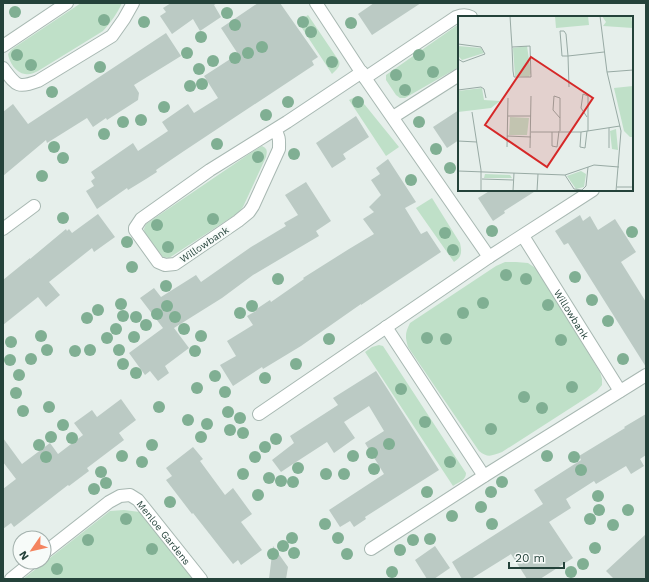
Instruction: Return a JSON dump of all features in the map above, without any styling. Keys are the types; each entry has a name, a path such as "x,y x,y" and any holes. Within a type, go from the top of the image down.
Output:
{"street":[{"path":"3,46 66,3"},
{"path":"3,68 14,83 28,85 38,81 112,36 133,3"},
{"path":"316,3 363,75 489,257"},
{"name":"Willowbank","path":"275,130 280,140 279,149 249,212 238,222 175,264 165,265 158,262 134,228 141,219 210,170 458,16"},
{"name":"Willowbank","path":"459,16 469,16"},
{"path":"393,117 458,75"},
{"path":"259,414 489,257 591,191"},
{"path":"3,229 34,206"},
{"name":"Willowbank","path":"523,236 620,392"},
{"path":"386,327 484,476"},
{"path":"371,549 484,476 646,376"},
{"name":"Menloe Gardens","path":"52,547 109,502 120,496 130,495 138,500 201,579"},
{"path":"11,579 22,570"}],"green space":[{"path":"81,3 122,3 114,18 103,31 38,71 25,74 19,72 11,64 8,54 12,49"},
{"path":"308,15 339,61 339,67 332,74 298,22"},
{"path":"458,25 458,68 405,98 400,98 396,95 386,80 386,75"},
{"path":"353,98 358,99 365,105 399,147 386,156 349,100"},
{"path":"262,146 267,150 266,157 243,207 238,213 169,258 163,257 145,235 144,229 146,224"},
{"path":"432,198 460,243 461,254 454,262 416,208"},
{"path":"505,262 528,263 537,269 600,372 602,385 597,391 502,452 492,455 485,455 479,451 408,347 406,335 410,323 496,266"},
{"path":"379,345 383,346 466,473 460,482 453,486 365,352 372,347"},
{"path":"124,510 140,512 193,579 23,579 35,570 52,570 52,556 110,511"}],"building":[{"path":"171,3 217,3 214,5 221,17 200,31 193,19 172,34 160,16 166,12 163,8"},
{"path":"258,3 280,3 318,57 312,61 314,65 156,170 157,172 128,190 127,188 97,209 86,191 94,186 91,181 95,178 91,172 133,143 138,151 168,131 162,122 188,104 194,113 218,98 204,76 238,54 221,28"},
{"path":"374,3 421,3 372,35 358,14"},
{"path":"166,33 181,56 134,85 139,93 138,100 107,120 106,118 93,127 87,118 47,143 46,140 3,176 3,112 13,104 28,124"},
{"path":"458,111 458,141 447,148 433,127"},
{"path":"356,116 369,137 343,154 346,159 332,168 316,143"},
{"path":"388,159 416,202 405,208 421,234 427,231 441,252 361,304 301,346 263,369 262,367 233,386 220,365 236,356 227,341 253,325 247,316 270,300 271,302 304,279 303,278 374,234 363,219 374,212 369,207 381,195 371,180 380,174 376,168"},
{"path":"306,182 331,221 316,231 319,236 253,275 222,298 174,328 189,348 165,366 169,373 158,381 150,371 145,375 129,353 163,328 140,298 154,288 161,297 196,275 201,282 251,247 286,226 284,223 298,215 285,195"},
{"path":"489,191 535,191 504,211 505,213 493,221 478,198"},
{"path":"98,214 115,237 94,252 92,248 49,282 60,295 46,307 38,297 3,325 3,280 66,229 67,231 69,229 72,233"},
{"path":"580,215 583,221 590,216 598,230 615,219 636,252 621,262 646,302 646,367 568,243 564,245 555,231"},
{"path":"376,371 439,470 365,517 366,519 354,527 350,521 340,527 329,510 384,474 365,443 384,431 369,406 344,422 355,438 334,453 327,442 281,472 272,460 294,443 290,436 338,405 333,398"},
{"path":"121,399 136,420 119,433 124,440 87,468 89,471 69,486 68,485 14,527 11,523 3,529 3,489 16,479 3,462 3,438 22,464 50,443 58,454 83,435 74,423 92,410 97,417"},
{"path":"646,414 646,455 640,459 644,466 631,474 626,466 596,484 594,481 566,499 571,508 549,522 573,558 540,579 527,579 511,554 471,579 462,579 452,562 543,504 534,490 581,460 579,456"},
{"path":"193,447 203,459 200,461 225,495 233,488 252,514 241,522 262,550 241,565 238,560 233,564 166,480 172,476 166,468"},
{"path":"646,534 646,579 614,579 606,571"},
{"path":"273,546 288,567 286,579 269,579"},
{"path":"435,546 450,568 434,579 427,579 415,560"}]}
